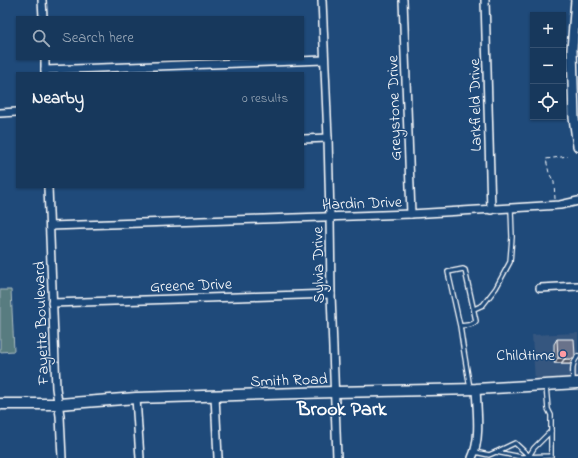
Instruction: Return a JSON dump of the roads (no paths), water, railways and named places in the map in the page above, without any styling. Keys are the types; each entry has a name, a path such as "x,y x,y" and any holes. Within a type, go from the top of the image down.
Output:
{"main road":[{"name":"Smith Road","path":"0,404 59,404 136,398 473,389 576,383"}],"street":[{"path":"42,0 43,16"},
{"name":"Sylvia Drive","path":"322,0 328,138 331,294 337,458"},
{"name":"Greystone Drive","path":"403,0 411,214"},
{"name":"Larkfield Drive","path":"486,0 491,210"},
{"path":"576,0 575,50 578,146"},
{"path":"45,60 45,72 324,60"},
{"path":"0,113 16,112"},
{"path":"304,139 328,138"},
{"name":"Fayette Boulevard","path":"48,188 56,388 59,404 62,458"},
{"name":"Hardin Drive","path":"50,226 411,214 556,206 578,201"},
{"path":"540,288 578,286"},
{"name":"Greene Drive","path":"52,303 331,294"},
{"path":"473,389 477,430 473,455"},
{"path":"215,396 218,458"},
{"path":"136,398 140,458"}],"lane":[{"path":"474,308 482,305 496,288 510,262 512,237 511,209"},
{"path":"460,326 475,323 476,318 465,270 448,272 473,389"},
{"path":"576,383 573,365 578,356"},
{"path":"496,452 521,457 551,456 551,415 548,409 546,385"},
{"path":"529,456 534,448 551,431"},
{"path":"473,455 489,455 515,443 529,456"}],"place":[{"name":"Childtime","path":"563,354"}],"district":[{"name":"Brook Park","path":"342,408"}]}
